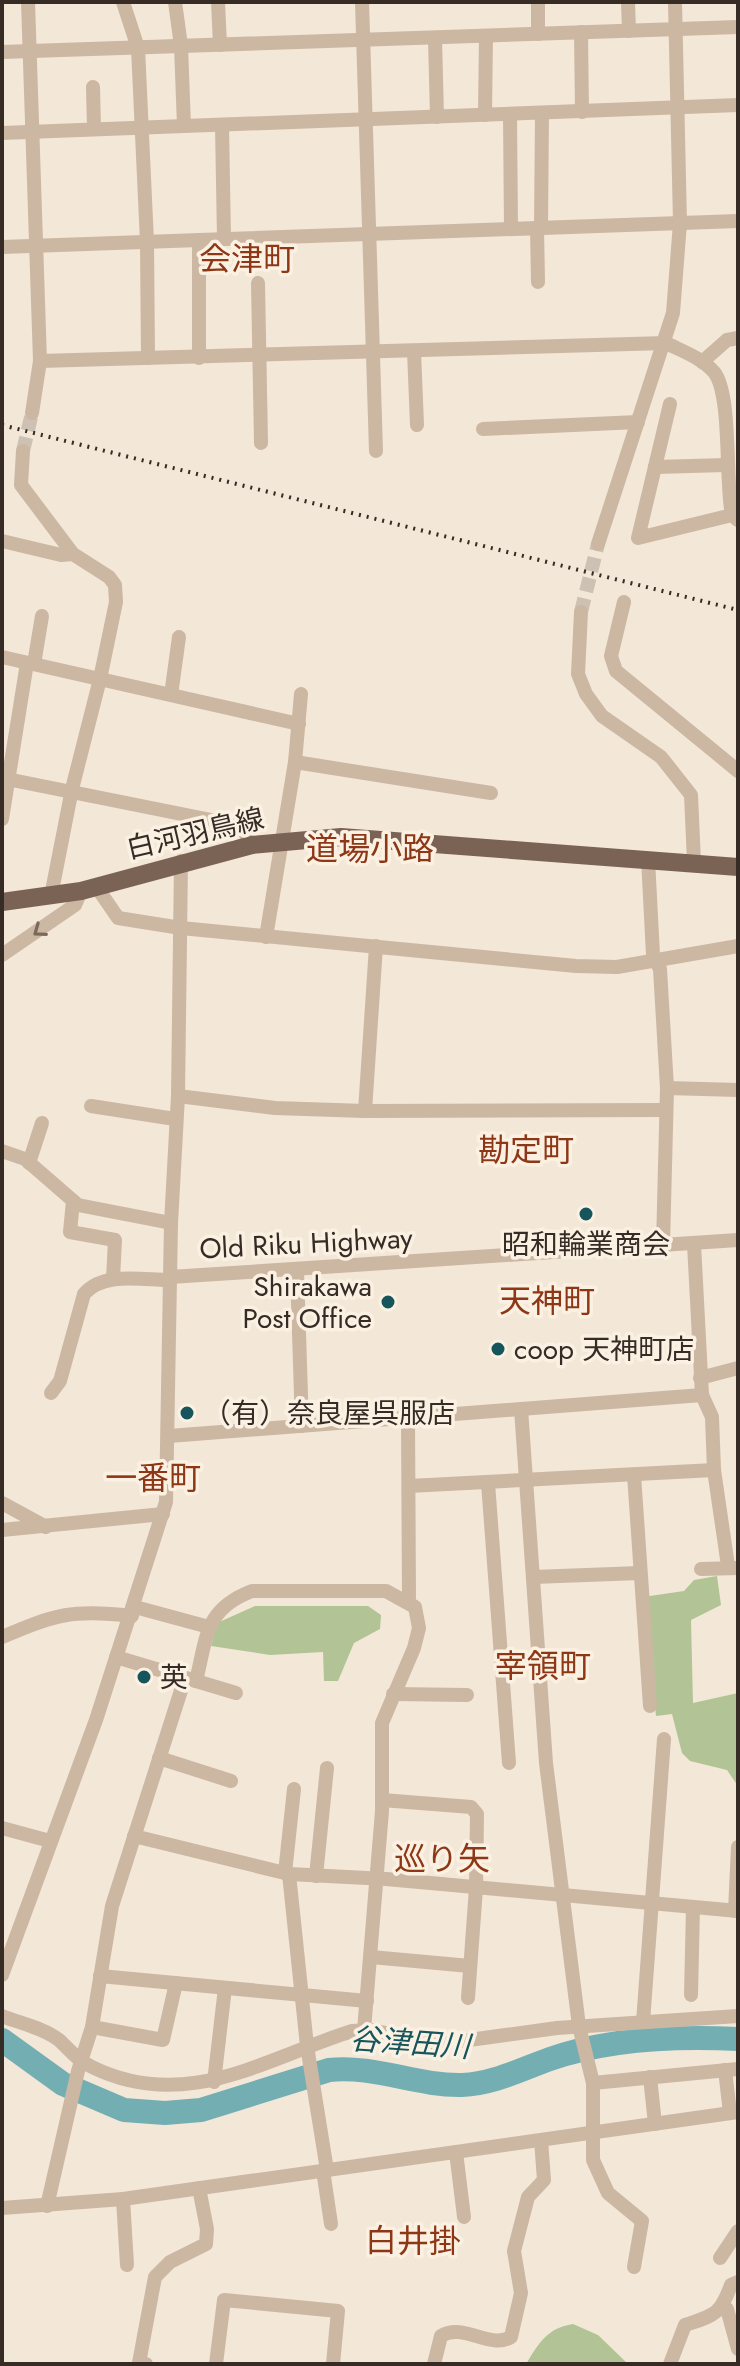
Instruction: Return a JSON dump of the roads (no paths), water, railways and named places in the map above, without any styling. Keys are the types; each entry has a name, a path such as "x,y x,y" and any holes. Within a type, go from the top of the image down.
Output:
{"main road":[{"name":"白河羽鳥線","path":"2,902 88,888 181,861 280,841 374,837 738,867"}],"street":[{"path":"28,2 40,361 32,413"},
{"path":"123,2 138,48 147,242 148,358"},
{"path":"175,2 181,46 184,126"},
{"path":"218,2 220,45"},
{"path":"362,2 376,451"},
{"path":"538,2 538,34"},
{"path":"628,2 629,31"},
{"path":"598,544 666,343 673,313 680,223 680,106 675,2"},
{"path":"2,52 738,27"},
{"path":"581,32 582,112"},
{"path":"485,115 486,36"},
{"path":"435,38 437,117"},
{"path":"93,87 94,129"},
{"path":"2,133 738,105"},
{"path":"538,282 542,113"},
{"path":"510,114 511,229"},
{"path":"222,125 224,239"},
{"path":"2,247 738,221"},
{"path":"199,240 199,358"},
{"path":"258,283 261,443"},
{"path":"702,362 727,340 738,338"},
{"path":"40,361 666,343 702,362 724,389 726,465 735,518 638,538 670,404"},
{"path":"414,351 417,425"},
{"path":"483,429 638,422"},
{"path":"23,451 21,485 73,554 109,577 115,585 116,602 72,789 51,896"},
{"path":"655,467 726,465"},
{"path":"2,541 61,555 73,554"},
{"path":"624,602 611,656 616,671 738,771"},
{"path":"581,612 576,643 578,674 586,694 602,716 661,757 691,795 694,862"},
{"path":"2,819 8,730 31,663 42,616"},
{"path":"171,695 179,637"},
{"path":"2,657 299,724"},
{"path":"266,937 295,762 301,694"},
{"path":"295,762 491,793"},
{"path":"5,778 72,789 241,826 252,845"},
{"path":"648,859 655,961 660,969 667,1088 663,1245"},
{"path":"51,1393 60,1381 84,1294 100,1281 170,1278 178,1096 181,861"},
{"path":"2,955 75,905 88,888 118,918 266,937 576,966 617,967 738,946"},
{"path":"365,1111 376,946"},
{"path":"667,1088 738,1090"},
{"path":"178,1096 275,1108 365,1111 666,1110"},
{"path":"91,1106 175,1119"},
{"path":"29,1163 42,1123"},
{"path":"2,1151 29,1163 78,1205 171,1223"},
{"path":"73,1201 70,1232 115,1240 113,1279"},
{"name":"Old Riku Highway","path":"2,1975 133,1612 163,1514 169,1436 170,1278 738,1240"},
{"path":"694,1244 702,1395 712,1417 714,1470 733,1567 701,1569"},
{"path":"297,1271 302,1426"},
{"path":"700,1378 738,1368"},
{"path":"169,1436 702,1395"},
{"path":"521,1409 546,1763 580,2032 592,2078 591,2133 598,2175 608,2193 642,2221 634,2267"},
{"path":"408,1418 409,1600"},
{"path":"409,1486 714,1470"},
{"path":"634,1475 650,1706"},
{"path":"488,1483 509,1763"},
{"path":"2,1503 46,1527"},
{"path":"2,1530 163,1514"},
{"path":"533,1577 640,1573"},
{"path":"47,2206 92,2027 112,1906 159,1758 216,1611 231,1599 252,1591 386,1591 409,1600 420,1616 419,1628 382,1723 382,1800 364,2030"},
{"path":"2,1637 58,1613 93,1611 133,1612 209,1627"},
{"path":"116,1657 236,1693"},
{"path":"393,1694 467,1695"},
{"path":"643,2022 664,1739"},
{"path":"159,1758 231,1781"},
{"path":"316,1876 327,1768"},
{"path":"294,1789 287,1874 331,2224"},
{"path":"382,1800 471,1807 479,1823 468,1998"},
{"path":"2,1828 50,1841"},
{"path":"134,1836 287,1874 736,1911 738,1847"},
{"path":"691,1995 693,1907"},
{"path":"371,1957 470,1966"},
{"path":"100,1976 367,2001"},
{"path":"92,2027 163,2040 176,1983"},
{"path":"214,2082 225,1988"},
{"path":"2,2016 58,2040 80,2066 114,2076 176,2087 214,2082 307,2046 364,2030 440,2044 580,2032 643,2022 738,2016"},
{"path":"2,2208 123,2199 734,2113 731,2070 592,2078"},
{"path":"650,2077 655,2124"},
{"path":"434,2364 441,2336 453,2330 502,2341 511,2337 521,2293 514,2251 528,2197 544,2180 541,2140"},
{"path":"456,2152 464,2217"},
{"path":"146,2364 139,2363 155,2277 170,2262 206,2244 207,2229 199,2188"},
{"path":"123,2199 127,2265"},
{"path":"720,2258 738,2231"},
{"path":"670,2364 685,2325 716,2314 723,2307 731,2285 738,2282"},
{"path":"216,2364 224,2300 338,2311 333,2364"},
{"path":"723,2307 727,2309 738,2349"}],"waterway":[{"name":"谷津田川","path":"2,2040 63,2084 124,2110 165,2113 201,2110 329,2070 362,2070 462,2085 496,2079 550,2059 595,2047 667,2039 738,2039"}],"tunnel":[{"path":"23,451 32,413"},
{"path":"581,612 598,544"}],"railway":[{"path":"2,425 738,610"}],"place":[{"name":"昭和輪業商会","path":"586,1214"},
{"name":"Shirakawa Post Office","path":"388,1302"},
{"name":"coop 天神町店","path":"498,1349"},
{"name":"（有）奈良屋呉服店","path":"187,1413"},
{"name":"英","path":"144,1677"}],"district":[{"name":"会津町","path":"247,259"},
{"name":"道場小路","path":"370,849"},
{"name":"勘定町","path":"526,1150"},
{"name":"天神町","path":"547,1301"},
{"name":"一番町","path":"153,1478"},
{"name":"宰領町","path":"543,1666"},
{"name":"巡り矢","path":"442,1859"},
{"name":"白井掛","path":"413,2241"}]}
